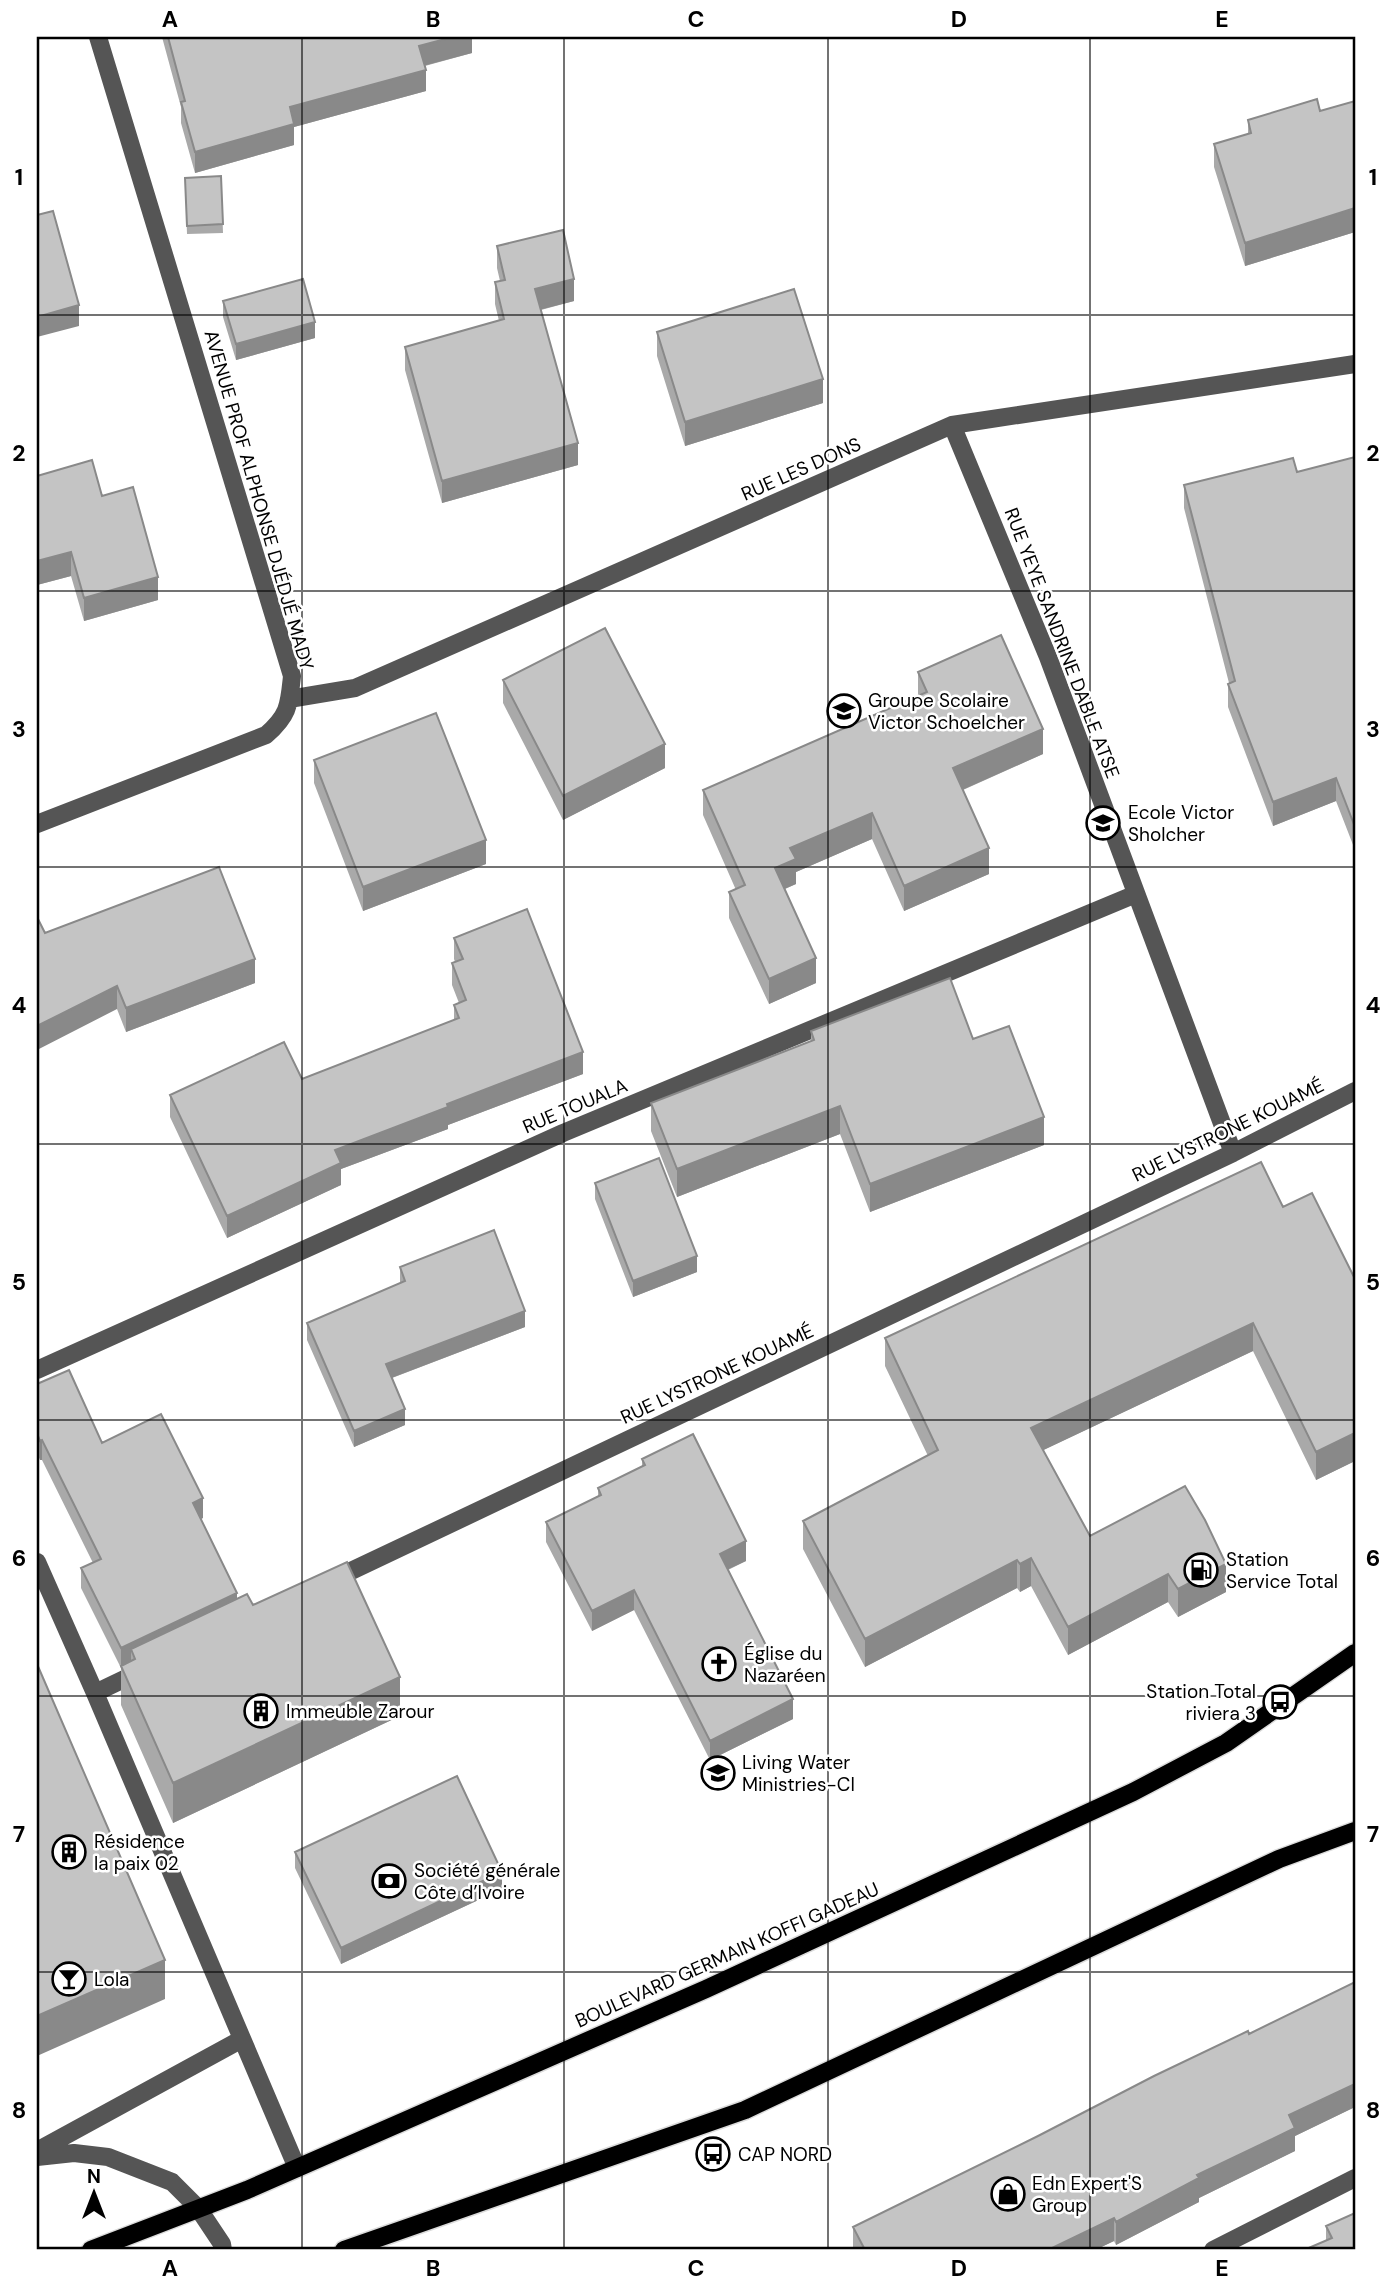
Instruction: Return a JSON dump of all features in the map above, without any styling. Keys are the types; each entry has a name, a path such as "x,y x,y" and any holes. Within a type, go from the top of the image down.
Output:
{"main road":[{"name":"BOULEVARD GERMAIN KOFFI GADEAU","path":"91,2250 297,2168 719,1983 1133,1792 1226,1743 1355,1653"},
{"path":"344,2250 745,2110 1279,1859 1355,1831"}],"street":[{"name":"AVENUE PROF ALPHONSE DJÉDJÉ MADY","path":"37,824 266,735 283,720 292,676 98,37"},
{"name":"RUE LES DONS","path":"289,699 355,688 952,425 1355,363"},
{"name":"RUE YEYE SANDRINE DABLE ATSE","path":"952,425 1048,657 1233,1153"},
{"name":"RUE TOUALA","path":"37,1370 563,1133 1136,894"},
{"name":"RUE LYSTRONE KOUAMÉ","path":"310,1591 1233,1153 1355,1091"},
{"path":"37,1562 297,2168"},
{"path":"95,1693 159,1663"},
{"path":"37,2151 242,2039"},
{"path":"37,2157 74,2153 108,2157 172,2182 198,2208 222,2244 223,2250"},
{"path":"1213,2250 1355,2178"}],"building":[{"path":"168,37 453,37 419,46 426,70 290,107 294,124 195,152 181,102 185,101"},
{"path":"1317,99 1320,111 1355,101 1355,208 1245,243 1214,144 1251,133 1248,120"},
{"path":"221,176 223,224 187,226 185,178"},
{"path":"53,211 79,305 37,317 37,215"},
{"path":"563,230 574,279 535,289 578,443 442,481 405,347 504,319 495,282 505,280 497,246"},
{"path":"303,279 315,322 236,344 223,301"},
{"path":"794,289 823,379 685,422 657,332"},
{"path":"1355,457 1355,827 1336,778 1273,802 1228,684 1235,681 1184,485 1293,458 1297,472"},
{"path":"92,460 102,496 133,487 158,577 84,598 71,552 37,561 37,476"},
{"path":"605,628 665,744 563,796 503,680"},
{"path":"1001,635 1043,729 953,768 989,848 904,886 872,813 790,848 796,859 775,868 816,958 769,979 729,892 745,885 703,790 927,692 918,672"},
{"path":"436,713 486,840 363,887 314,760"},
{"path":"219,867 255,959 126,1008 117,986 37,1026 37,917 45,933"},
{"path":"527,909 583,1052 335,1150 341,1163 227,1216 170,1095 284,1042 302,1079 459,1018 454,1005 466,1000 452,963 463,959 454,938"},
{"path":"950,978 973,1039 1009,1026 1044,1117 870,1184 840,1106 677,1169 651,1103 814,1040 811,1031"},
{"path":"659,1158 697,1256 633,1281 595,1183"},
{"path":"1261,1162 1283,1207 1312,1193 1355,1279 1355,1433 1316,1452 1253,1323 1031,1428 1090,1536 1185,1486 1226,1564 1178,1589 1168,1574 1068,1627 1031,1558 1020,1564 1017,1560 865,1639 803,1521 938,1450 885,1338"},
{"path":"494,1230 525,1311 386,1364 405,1409 354,1431 307,1323 405,1281 400,1267"},
{"path":"69,1370 102,1443 161,1414 203,1498 193,1503 237,1593 121,1648 81,1568 101,1559 37,1433 37,1384"},
{"path":"693,1434 746,1541 720,1554 793,1699 710,1741 634,1590 592,1611 546,1522 601,1495 598,1488 645,1465 642,1459"},
{"name":"Immeuble Zarour","path":"347,1562 400,1677 173,1783 121,1666 135,1659 131,1649 247,1594 253,1605"},
{"name":"Résidence la paix 02","path":"37,1664 165,1960 37,2016"},
{"path":"457,1776 502,1872 341,1948 295,1852"},
{"path":"1355,1982 1355,2084 1289,2115 1295,2128 1197,2175 1199,2178 1116,2222 1114,2218 1048,2250 865,2250 853,2227 1154,2076 1248,2031 1249,2034"},
{"path":"1355,2213 1355,2250 1304,2250 1332,2238 1326,2226"}],"place":[{"name":"Groupe Scolaire Victor Schoelcher","path":"844,711"},
{"name":"Ecole Victor Sholcher","path":"1103,823"},
{"name":"Station Service Total","path":"1201,1570"},
{"name":"Église du Nazaréen","path":"719,1664"},
{"name":"Station Total riviera 3","path":"1280,1702"},
{"name":"Immeuble Zarour","path":"261,1711"},
{"name":"Living Water Ministries-CI","path":"718,1773"},
{"name":"Résidence la paix 02","path":"69,1852"},
{"name":"Société générale Côte d’Ivoire","path":"389,1881"},
{"name":"Lola","path":"69,1979"},
{"name":"CAP NORD","path":"713,2154"},
{"name":"Edn Expert'S Group","path":"1008,2194"}]}
